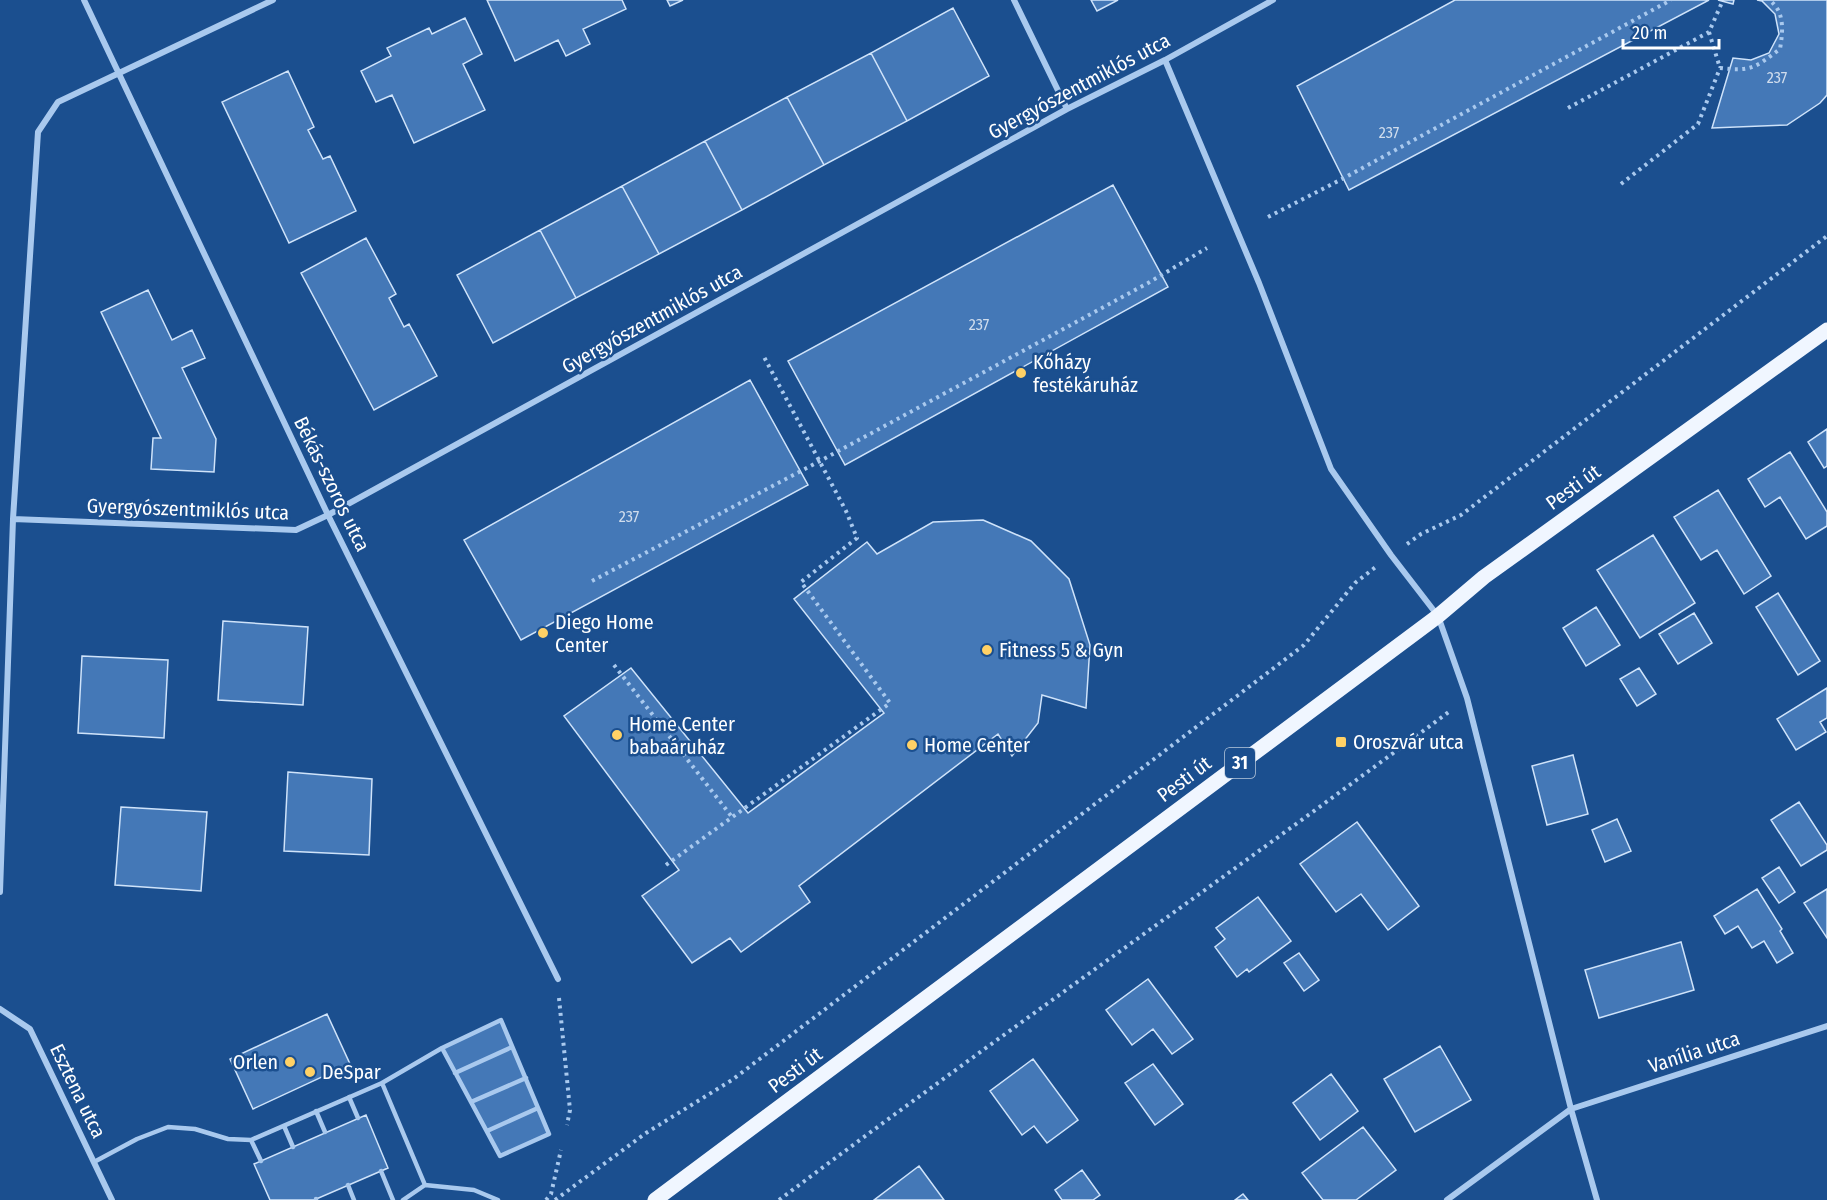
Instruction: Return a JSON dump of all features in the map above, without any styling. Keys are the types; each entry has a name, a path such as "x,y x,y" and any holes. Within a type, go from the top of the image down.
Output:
{"main road":[{"name":"Pesti út","path":"656,1200 1438,616 1485,577 1827,330"}],"street":[{"name":"Békás-szoros utca","path":"84,0 328,515 558,979"},
{"path":"0,892 12,519 39,132 58,102 273,0"},
{"path":"1014,0 1067,109"},
{"name":"Gyergyószentmiklós utca","path":"12,519 296,530 328,515 1067,109 1165,60 1273,0"},
{"path":"1165,60 1259,283 1331,469 1391,555 1438,616 1467,698 1571,1109 1597,1200"},
{"name":"Esztena utca","path":"0,1009 30,1029 112,1200"},
{"name":"Vanília utca","path":"1447,1200 1571,1109 1827,1026"}],"lane":[{"path":"94,1162 137,1139 168,1127 195,1129 228,1139 251,1140 382,1083 442,1048 501,1020 549,1134 500,1156 442,1048"},
{"path":"455,1073 512,1047"},
{"path":"471,1102 526,1078"},
{"path":"382,1083 425,1185"},
{"path":"349,1097 358,1118"},
{"path":"487,1131 538,1108"},
{"path":"316,1112 325,1132"},
{"path":"284,1126 293,1147"},
{"path":"251,1140 261,1161"},
{"path":"381,1171 393,1200"},
{"path":"348,1185 354,1200"},
{"path":"403,1200 425,1185 474,1190 498,1200"}],"path":[{"path":"1268,217 1671,0"},
{"path":"1568,108 1709,32 1723,0"},
{"path":"1720,68 1740,71 1750,68 1759,65 1780,49 1784,26 1775,4 1768,0"},
{"path":"1621,184 1698,124 1720,68 1709,32"},
{"path":"555,1200 646,1133 732,1080 1304,645 1355,584 1391,555 1421,534 1461,514 1827,236"},
{"path":"592,581 1148,284 1207,248"},
{"path":"666,865 890,703 801,582 857,538 846,511 763,355"},
{"path":"614,665 732,817"},
{"path":"779,1200 943,1078 1342,791 1467,698"},
{"path":"558,979 570,1110 565,1131"},
{"path":"546,1200 551,1194 563,1142"}],"building":[{"path":"487,0 622,0 626,9 583,29 590,44 566,56 558,40 515,61"},
{"path":"667,0 683,0 670,6"},
{"path":"1091,0 1118,0 1097,11"},
{"path":"1455,0 1709,0 1349,190 1297,86"},
{"path":"1718,0 1734,0 1733,4"},
{"path":"1757,0 1827,0 1827,95 1820,103 1787,125 1712,128 1733,58 1751,60 1769,53 1779,34 1775,14 1762,1"},
{"path":"953,8 989,76 907,121 871,53"},
{"path":"465,18 482,54 463,64 485,110 414,143 392,95 376,102 361,71 391,56 387,48 429,28 432,34"},
{"path":"871,53 907,121 824,165 787,97"},
{"path":"288,71 314,127 308,130 323,159 330,156 356,211 289,243 222,102"},
{"path":"787,97 824,165 742,210 705,141"},
{"path":"705,141 742,210 659,254 622,186"},
{"path":"1113,185 1168,287 845,465 788,361"},
{"path":"622,186 659,254 576,298 540,230"},
{"path":"540,230 576,298 493,343 457,275"},
{"path":"366,238 396,294 389,298 404,327 409,324 437,376 374,410 301,273"},
{"path":"148,290 172,340 192,330 205,358 182,368 216,439 214,472 151,469 153,438 161,438 101,312"},
{"path":"750,380 808,485 521,640 464,540"},
{"path":"1827,429 1827,466 1824,468 1808,442"},
{"path":"1790,452 1827,512 1827,526 1806,539 1780,497 1765,507 1748,479"},
{"path":"1718,490 1771,576 1744,594 1717,550 1701,560 1674,517"},
{"name":"Home Center","path":"983,520 1031,541 1069,579 1090,645 1086,708 1042,695 1038,723 1012,756 998,734 799,886 810,902 741,952 730,938 692,963 642,896 679,870 564,716 631,668 748,813 884,713 794,599 867,542 877,554 933,522"},
{"path":"1653,535 1695,603 1640,638 1597,570"},
{"path":"1778,593 1820,661 1798,675 1756,607"},
{"path":"1596,607 1620,645 1586,666 1563,628"},
{"path":"1694,613 1712,643 1678,664 1659,634"},
{"path":"223,621 308,627 303,705 218,700"},
{"path":"82,656 168,660 164,738 78,733"},
{"path":"1639,668 1656,694 1637,706 1620,679"},
{"path":"1827,688 1827,718 1820,722 1826,732 1796,750 1777,719"},
{"path":"1573,755 1588,814 1547,825 1532,766"},
{"path":"288,772 372,779 369,855 284,851"},
{"path":"1799,802 1827,845 1827,850 1801,866 1771,820"},
{"path":"121,807 207,812 201,891 115,885"},
{"path":"1617,819 1631,851 1605,862 1592,830"},
{"path":"1357,822 1419,906 1388,930 1361,894 1336,912 1300,864"},
{"path":"1779,867 1795,892 1779,903 1762,878"},
{"path":"1757,889 1782,929 1780,931 1793,953 1777,963 1764,941 1752,948 1738,926 1725,934 1714,916"},
{"path":"1827,889 1827,938 1804,903"},
{"path":"1258,897 1291,941 1249,972 1247,969 1237,977 1215,947 1225,939 1216,928"},
{"path":"1681,942 1694,990 1599,1018 1585,970"},
{"path":"1299,953 1319,980 1304,991 1284,963"},
{"path":"1148,979 1193,1039 1172,1054 1153,1029 1132,1045 1106,1010"},
{"name":"Orlen","path":"327,1014 350,1064 253,1109 230,1059"},
{"path":"501,1020 549,1134 500,1156 442,1048"},
{"path":"1440,1046 1471,1100 1415,1132 1384,1079"},
{"path":"1033,1059 1078,1120 1047,1143 1034,1126 1022,1135 990,1091"},
{"path":"1153,1064 1183,1104 1155,1125 1125,1083"},
{"path":"1331,1074 1358,1111 1320,1140 1293,1103"},
{"path":"366,1115 388,1168 314,1200 270,1200 254,1164"},
{"path":"1363,1127 1396,1170 1356,1200 1323,1200 1302,1173"},
{"path":"919,1166 944,1200 874,1200"},
{"path":"1082,1170 1100,1195 1093,1200 1062,1200 1055,1190"},
{"path":"1243,1194 1248,1200 1235,1200"}],"place":[{"name":"Kőházy festékáruház","path":"1021,373"},
{"name":"Diego Home Center","path":"543,633"},
{"name":"Fitness 5 & Gyn","path":"987,650"},
{"name":"Home Center babaáruház","path":"617,735"},
{"name":"Oroszvár utca","path":"1341,742"},
{"name":"Home Center","path":"912,745"},
{"name":"Orlen","path":"290,1062"},
{"name":"DeSpar","path":"310,1072"}]}
